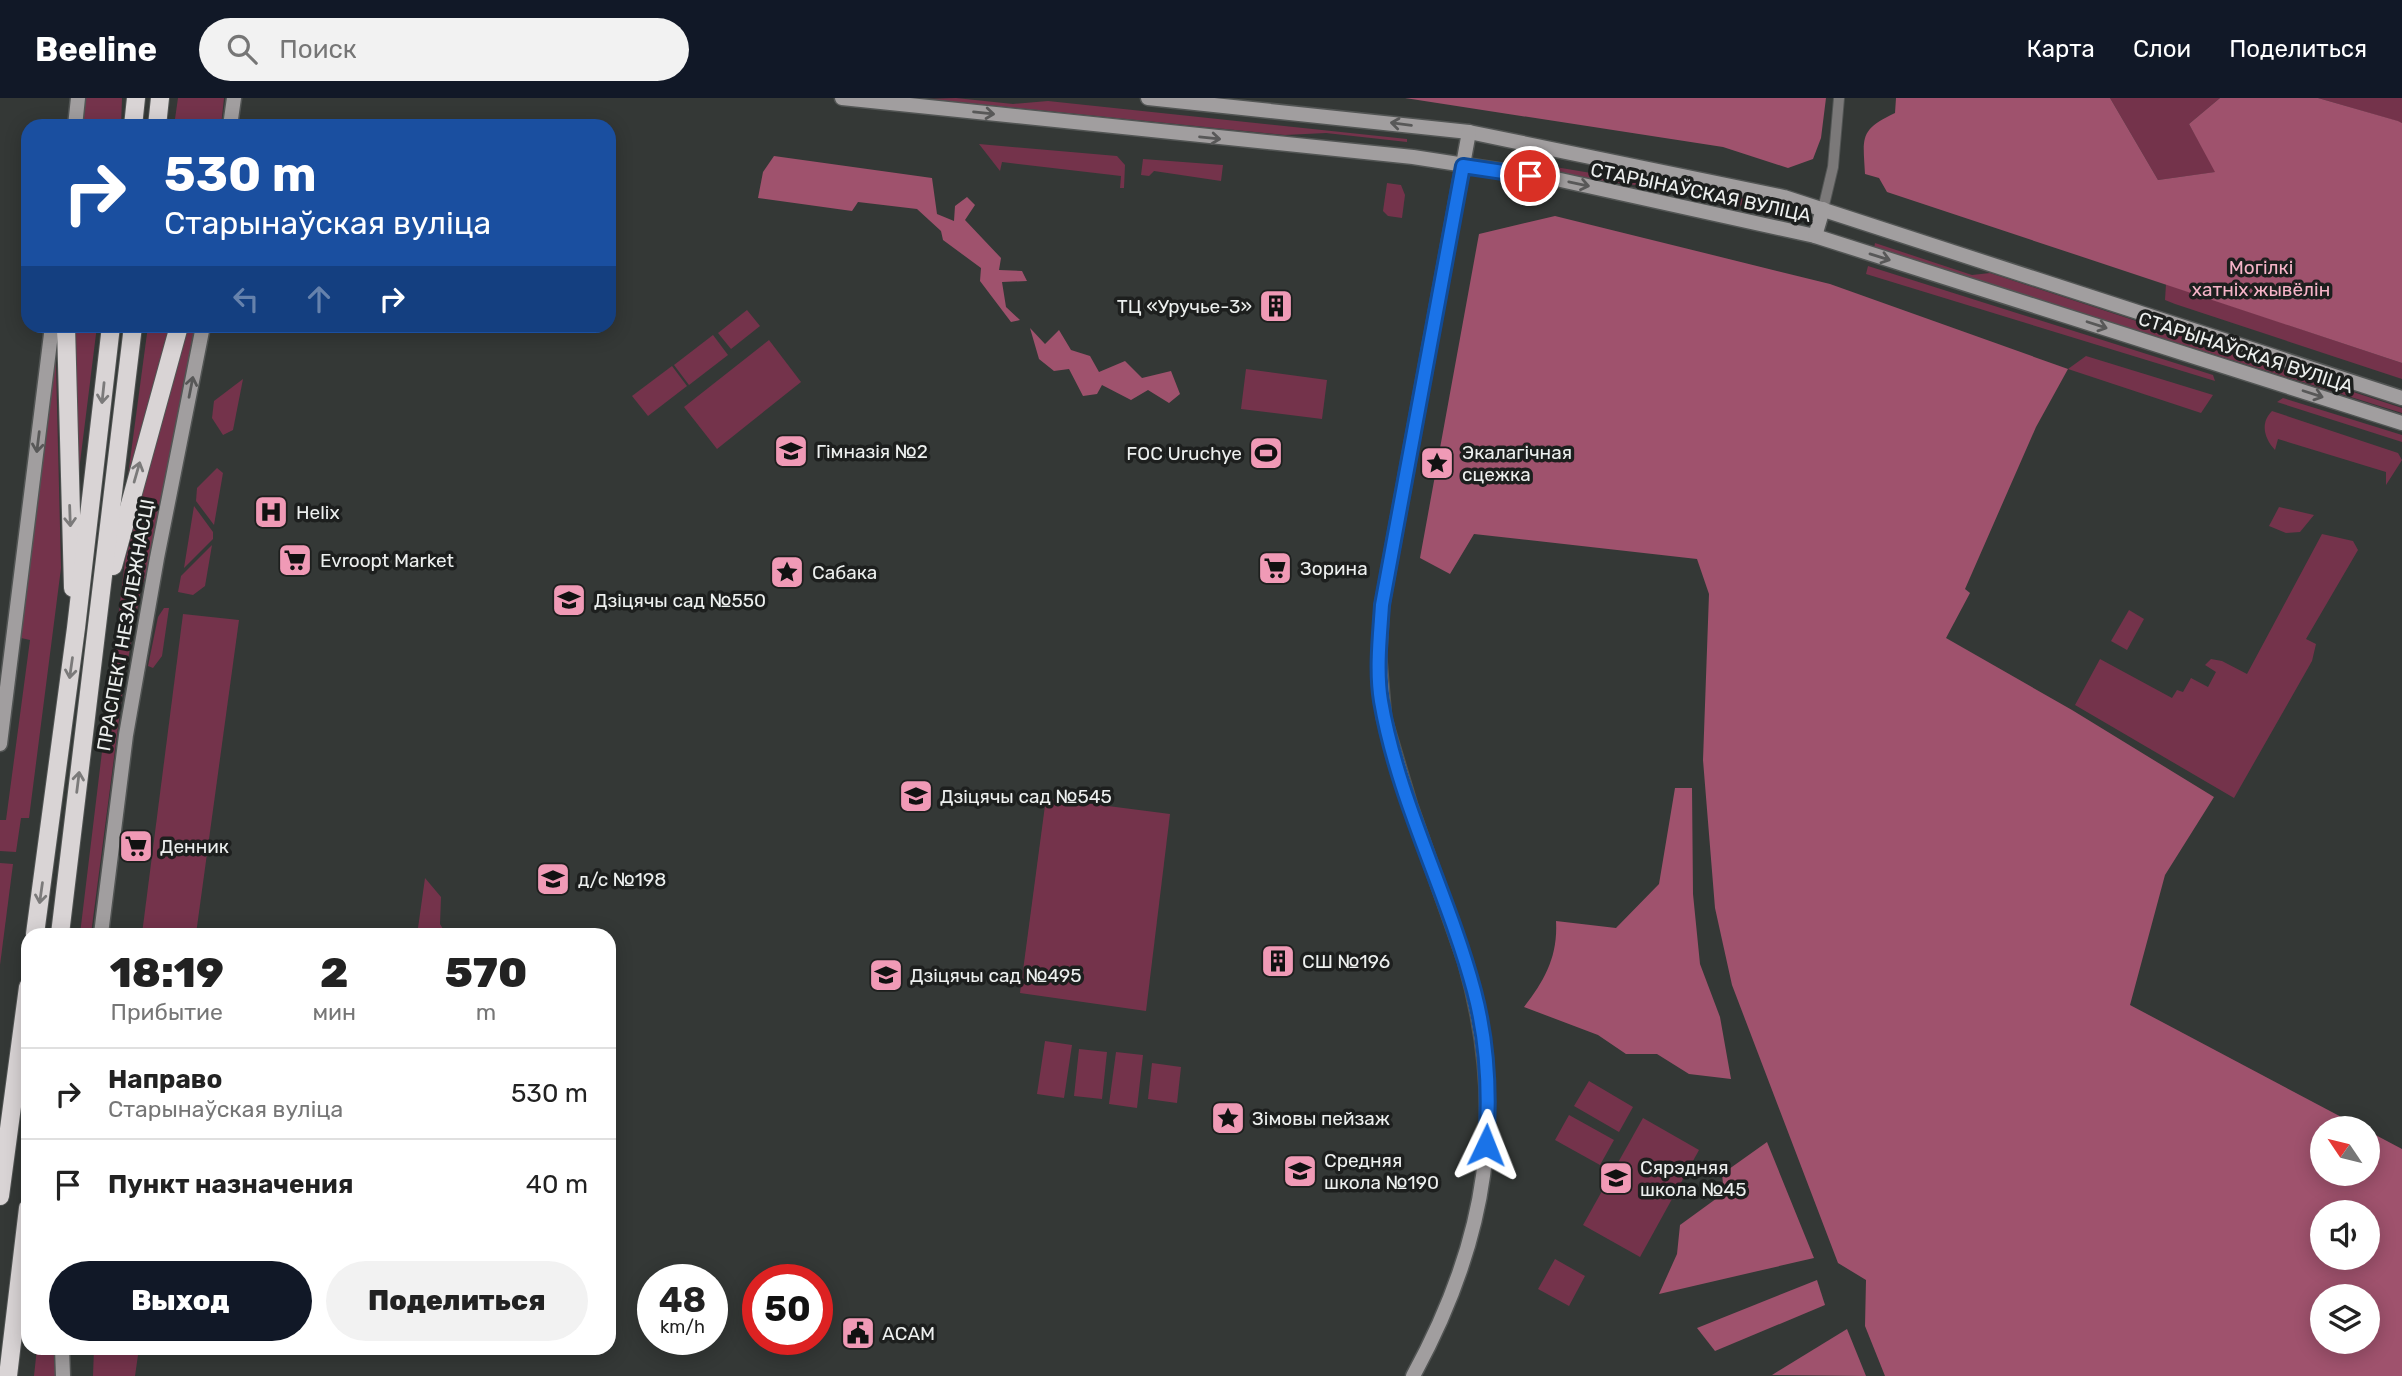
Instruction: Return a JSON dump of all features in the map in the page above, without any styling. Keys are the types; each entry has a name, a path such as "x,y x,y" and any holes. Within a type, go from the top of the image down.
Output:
{"highway":[{"path":"134,119 136,98"},
{"path":"157,119 160,98"},
{"path":"66,333 71,559 76,628"},
{"path":"36,928 76,628 110,333"},
{"name":"ПРАСПЕКТ НЕЗАЛЕЖНАСЦІ","path":"61,928 132,333"},
{"path":"96,634 177,333"},
{"path":"0,1196 21,1039"},
{"path":"8,1376 21,1267"}],"main road":[{"path":"76,119 78,98"},
{"path":"231,119 234,98"},
{"name":"СТАРЫНАЎСКАЯ ВУЛІЦА","path":"842,98 1398,155 1556,179 1815,236 2402,423"},
{"name":"СТАРЫНАЎСКАЯ ВУЛІЦА","path":"1148,98 1469,132 1784,197 2402,398"},
{"path":"1413,1376 1447,1311 1474,1229 1483,1188 1488,1123 1486,1061 1475,995 1392,746 1381,697 1379,656 1382,605 1469,132"},
{"path":"1815,236 1823,209"},
{"path":"0,744 51,333"},
{"name":"ПРАСПЕКТ НЕЗАЛЕЖНАСЦІ","path":"102,928 126,735 202,333"},
{"path":"62,1355 62,1376"}],"street":[{"path":"1823,209 1833,167 1839,98"}],"shaded area":[{"path":"85,98 122,98 121,119 83,119"},
{"path":"178,98 224,98 222,119 175,119"},
{"path":"956,98 1013,104 1048,101 1407,139 1407,142 1326,133 1285,135 928,99"},
{"path":"2110,98 2220,98 2189,124 2216,172 2158,180"},
{"path":"2318,98 2402,98 2402,123 2397,121"},
{"path":"979,144 1117,156 1125,165 1124,188 1120,188 1121,176 1002,162 1000,171"},
{"path":"1143,159 1223,165 1221,181 1154,171 1149,176 1141,175"},
{"path":"1514,160 1800,208 1797,218 1661,188 1584,179 1513,164"},
{"path":"1387,183 1401,185 1405,195 1402,218 1388,216 1383,211"},
{"path":"1875,243 1972,275 1990,273 2402,408 2402,413 1874,248"},
{"path":"1868,266 2213,375 2215,381 1866,274"},
{"path":"2166,284 2402,363 2402,379 2165,300"},
{"path":"747,310 760,326 731,349 718,333"},
{"path":"55,333 61,568 29,818 21,818 16,852 0,851 0,820 6,820 30,640 21,638"},
{"path":"72,333 96,333 74,511"},
{"path":"147,333 168,333 127,483"},
{"path":"184,333 194,333 152,557 141,589 124,681 92,928 81,928 125,561"},
{"path":"713,335 728,355 689,385 674,365"},
{"path":"769,340 801,382 717,449 684,407"},
{"path":"2086,356 2213,395 2201,413 2068,369"},
{"path":"672,366 687,386 648,416 632,396"},
{"path":"1246,369 1327,380 1322,419 1241,409"},
{"path":"243,379 233,430 223,435 212,418 214,401"},
{"path":"2283,398 2402,435 2402,442 2277,402"},
{"path":"2272,411 2398,453 2402,460 2386,485 2386,472 2278,439 2275,450 2268,441 2265,430 2266,420"},
{"path":"217,468 223,473 214,525 196,501 197,488"},
{"path":"194,506 213,532 213,539 184,568"},
{"path":"2279,507 2314,515 2300,532 2286,533 2269,526"},
{"path":"2322,534 2353,541 2358,550 2306,639 2316,644 2312,661 2234,798 2075,705 2100,659 2172,698 2177,690 2183,692 2191,678 2208,687 2216,672 2205,665 2211,659 2222,661 2247,674"},
{"path":"212,545 205,586 193,595 178,592 181,576"},
{"path":"164,608 169,608 162,656 153,668 148,666 158,617"},
{"path":"2129,610 2144,619 2127,650 2111,641"},
{"path":"183,614 239,620 197,928 143,928"},
{"path":"1046,798 1170,814 1146,1011 1020,993"},
{"path":"0,863 13,864 0,965"},
{"path":"425,878 441,897 440,924 442,928 418,928"},
{"path":"1045,1041 1072,1045 1064,1098 1037,1094"},
{"path":"1079,1049 1107,1052 1102,1099 1074,1096"},
{"path":"1116,1052 1143,1055 1137,1108 1109,1104"},
{"path":"1152,1063 1181,1067 1177,1103 1148,1099"},
{"path":"1589,1081 1633,1107 1619,1132 1574,1106"},
{"path":"1569,1115 1614,1140 1600,1165 1555,1140"},
{"path":"1643,1118 1699,1150 1640,1257 1583,1225"},
{"path":"1555,1259 1585,1276 1569,1306 1538,1289"},
{"path":"36,1355 56,1355 57,1376 34,1376"},
{"path":"94,1355 138,1355 135,1376 93,1376"}],"green space":[{"path":"1405,98 1826,98 1821,138 1813,159 1788,168 1723,147"},
{"name":"Могілкі хатніх жывёлін","path":"1896,98 2110,98 2158,180 2215,172 2189,124 2220,98 2318,98 2402,123 2402,363 1887,192 1879,178 1865,174 1864,143 1869,130 1875,124 1895,113"},
{"path":"774,156 932,178 937,214 954,221 955,206 967,197 975,205 965,220 1001,258 999,270 1022,271 1027,281 1002,282 1006,307 1020,320 1011,322 980,281 981,268 943,240 941,231 917,209 858,202 852,211 758,198 763,172"},
{"path":"1555,216 1830,284 2068,369 2036,427 1965,589 1970,593 1946,638 2072,710 2214,797 2165,875 2130,1005 2339,1116 2310,1116 2310,1186 2380,1186 2380,1137 2402,1149 2402,1376 1885,1376 1865,1326 1866,1280 1838,1263 1732,985 1715,908 1703,760 1709,594 1697,559 1474,534 1450,574 1420,558 1479,234"},
{"path":"1030,328 1045,344 1059,330 1071,350 1090,356 1099,372 1125,361 1142,378 1171,371 1180,394 1169,403 1148,390 1131,400 1102,385 1097,394 1083,396 1069,369 1054,371 1039,359"},
{"path":"1675,788 1692,788 1693,894 1700,964 1720,1017 1731,1079 1689,1074 1657,1054 1626,1054 1598,1035 1524,1007 1549,967 1555,945 1556,921 1616,928 1659,884"},
{"path":"1767,1142 1814,1258 1659,1294 1677,1254 1680,1225 1724,1193 1722,1174"},
{"path":"1817,1280 1825,1305 1715,1351 1697,1328"},
{"path":"1847,1329 1866,1376 1772,1375"}],"place":[{"name":"ТЦ «Уручье-3»","path":"1276,306"},
{"name":"Гімназія №2","path":"791,451"},
{"name":"FOC Uruchye","path":"1266,453"},
{"name":"Экалагічная сцежка","path":"1437,463"},
{"name":"Helix","path":"271,512"},
{"name":"Evroopt Market","path":"295,560"},
{"name":"Зорина","path":"1275,568"},
{"name":"Сабака","path":"787,572"},
{"name":"Дзіцячы сад №550","path":"569,600"},
{"name":"Дзіцячы сад №545","path":"916,796"},
{"name":"Денник","path":"136,846"},
{"name":"д/с №198","path":"553,879"},
{"name":"СШ №196","path":"1278,961"},
{"name":"Дзіцячы сад №495","path":"886,975"},
{"name":"Зімовы пейзаж","path":"1228,1118"},
{"name":"Средняя школа №190","path":"1300,1171"},
{"name":"Сярэдняя школа №45","path":"1616,1178"},
{"name":"АСАМ","path":"858,1333"}],"route":[{"path":"1486,1145 1486,1061 1475,995 1410,805 1384,718 1379,656 1382,605 1463,166 1530,176"}]}
